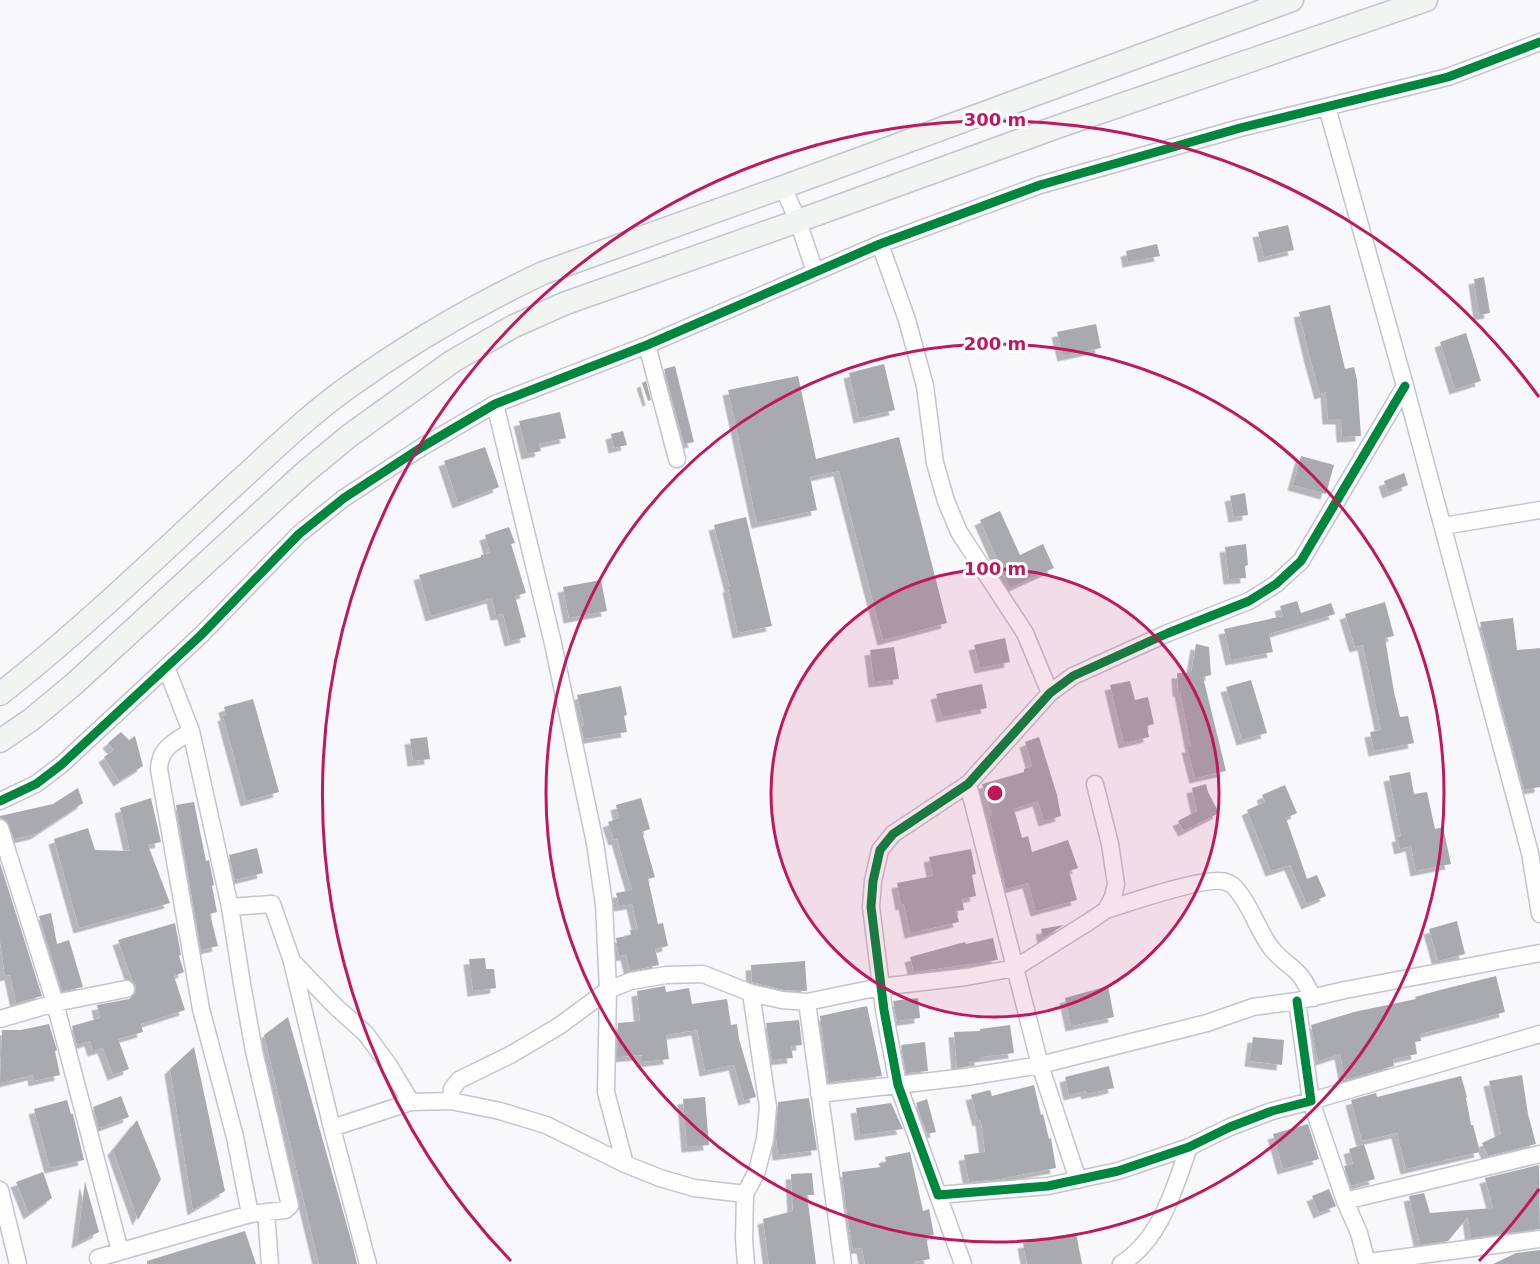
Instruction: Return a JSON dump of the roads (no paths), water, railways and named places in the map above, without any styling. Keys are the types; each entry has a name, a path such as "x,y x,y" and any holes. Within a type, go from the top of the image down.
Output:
{"main road":[{"path":"0,694 83,626 299,427 347,388 414,344 508,289 543,273 783,188 1292,0"},
{"path":"0,741 32,719 74,684 303,474 340,444 453,361 514,326 566,303 798,222 1057,127 1426,0"}],"street":[{"path":"0,801 36,784 61,765 200,636 299,534 344,498 422,447 495,405 647,345 880,244 1040,184 1150,153 1448,77 1540,42"},
{"path":"1327,107 1406,386 1530,853 1540,914"},
{"path":"783,188 798,222 815,272"},
{"path":"880,244 907,320 925,386 935,463 946,501 959,532 1025,633 1050,693"},
{"path":"647,345 677,459"},
{"path":"963,1264 898,1085 880,987 871,907 873,880 880,850 893,834 968,784 1050,693 1073,676 1094,665 1249,601 1276,584 1301,561 1406,386"},
{"path":"495,405 552,639 595,843 604,904 608,990 606,1092 625,1164"},
{"path":"1443,526 1540,510"},
{"path":"98,1258 258,1213 285,1210 289,1208 290,1203 254,1051 230,907 191,731 166,667"},
{"path":"191,731 166,749 160,757 159,770 201,1009 270,1264"},
{"path":"968,784 1040,1065 1078,1180"},
{"path":"1095,784 1110,844 1116,884 1113,897 1106,910"},
{"path":"0,828 55,1003 120,1251"},
{"path":"451,1101 452,1089 459,1080 510,1055 559,1026 608,990 631,981 666,975 703,974 751,993 782,1000 807,1002 880,987 966,977 1015,968 1106,910 1216,880 1227,882 1236,889 1254,914 1272,950 1304,980 1311,1101 1345,1201 1359,1233 1366,1259 1369,1262 1540,1239"},
{"path":"230,907 272,904 292,961 332,1128 368,1264"},
{"path":"819,1094 966,1077 1040,1065 1207,1023 1253,1007 1305,1000 1345,990 1540,953"},
{"path":"292,961 366,1034 411,1102"},
{"path":"0,1019 55,1003 126,988"},
{"path":"746,1264 745,1194 757,1171 763,1149 768,1107 751,993"},
{"path":"807,1002 843,1264"},
{"path":"938,1195 1048,1186 1118,1171 1189,1147 1230,1127 1272,1111 1540,1034"},
{"path":"332,1128 411,1102 451,1101 500,1111 546,1125 625,1164 660,1178 694,1188 745,1194"},
{"path":"1121,1264 1145,1244 1159,1223 1189,1147"},
{"path":"1345,1201 1540,1154"},
{"path":"0,1190 2,1208 18,1264"}]}
